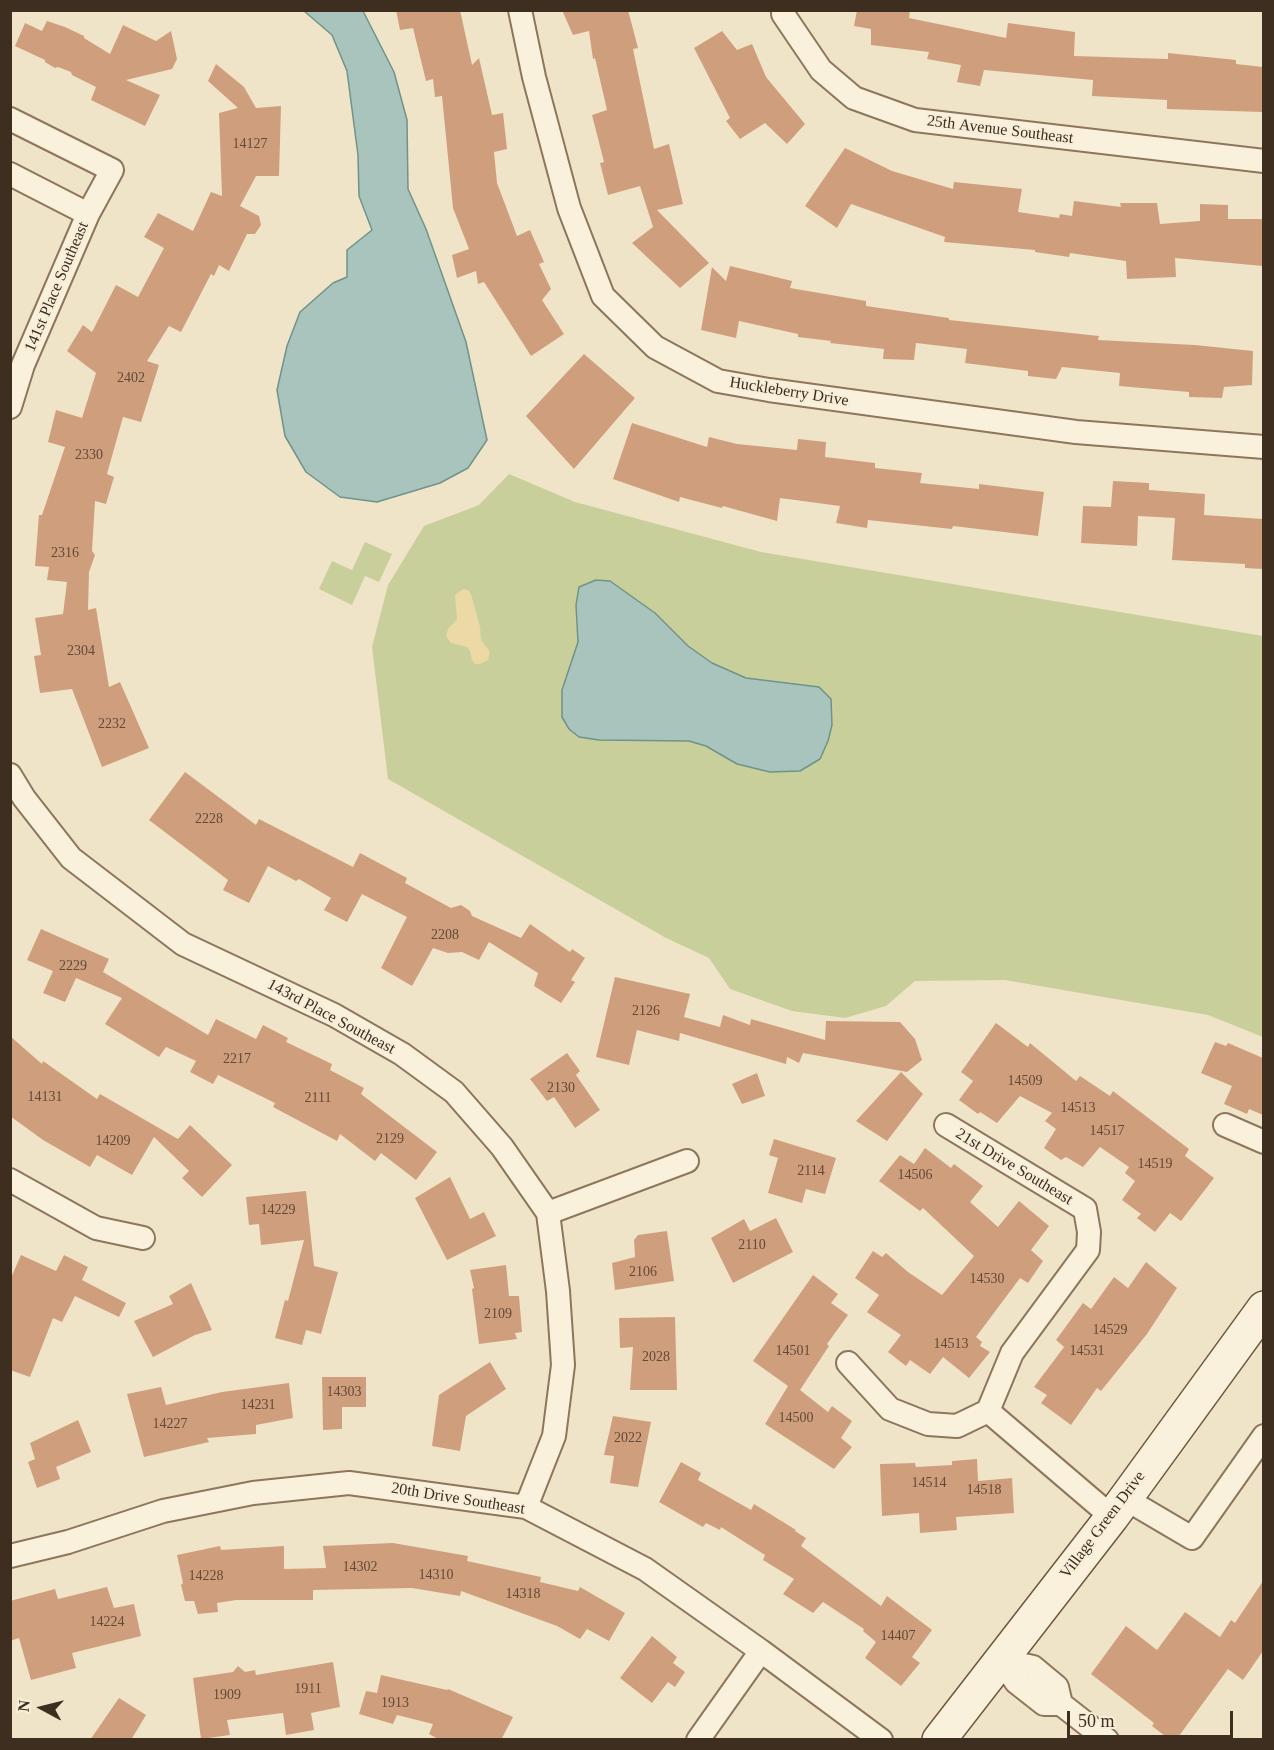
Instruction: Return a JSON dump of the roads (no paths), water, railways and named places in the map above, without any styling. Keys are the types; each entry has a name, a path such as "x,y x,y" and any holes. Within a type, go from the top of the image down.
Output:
{"street":[{"name":"Huckleberry Drive","path":"520,10 534,77 569,208 603,296 655,347 718,381 769,390 1076,432 1263,447"},
{"name":"25th Avenue Southeast","path":"783,10 783,14 821,70 854,98 915,120 1263,161"},
{"name":"141st Place Southeast","path":"10,119 112,170 88,214 23,365 10,407"},
{"path":"10,174 88,214"},
{"name":"143rd Place Southeast","path":"10,775 24,798 71,858 183,944 334,1015 402,1054 454,1092 502,1146 548,1213 558,1291 563,1365 554,1436 526,1507"},
{"name":"21st Drive Southeast","path":"946,1125 1085,1209 1089,1232 1088,1250 1012,1353 988,1411"},
{"path":"1225,1125 1263,1142"},
{"path":"548,1213 687,1161"},
{"path":"10,1180 96,1228 143,1238"},
{"name":"Village Green Drive","path":"939,1740 1118,1507 1263,1308"},
{"path":"848,1363 890,1408 928,1424 957,1426 988,1411 1118,1507 1192,1539 1263,1436"},
{"name":"20th Drive Southeast","path":"10,1556 68,1542 163,1511 253,1493 350,1484 526,1507 645,1569 761,1651 880,1740"},
{"path":"699,1740 761,1651"},
{"path":"1001,1660 1033,1667 1058,1687 1061,1704 1107,1740"}],"water":[{"path":"304,11 363,11 394,72 407,120 408,189 426,229 466,342 487,440 468,468 440,483 377,502 340,497 306,472 285,436 277,390 287,346 300,312 333,283 347,277 347,250 372,230 359,196 358,155 347,71 332,35"},
{"path":"596,580 610,581 655,613 688,646 712,663 746,678 819,687 831,699 832,725 820,759 800,771 770,772 737,764 706,746 689,741 599,740 579,737 569,729 562,717 562,690 578,642 576,605 579,587"}]}
